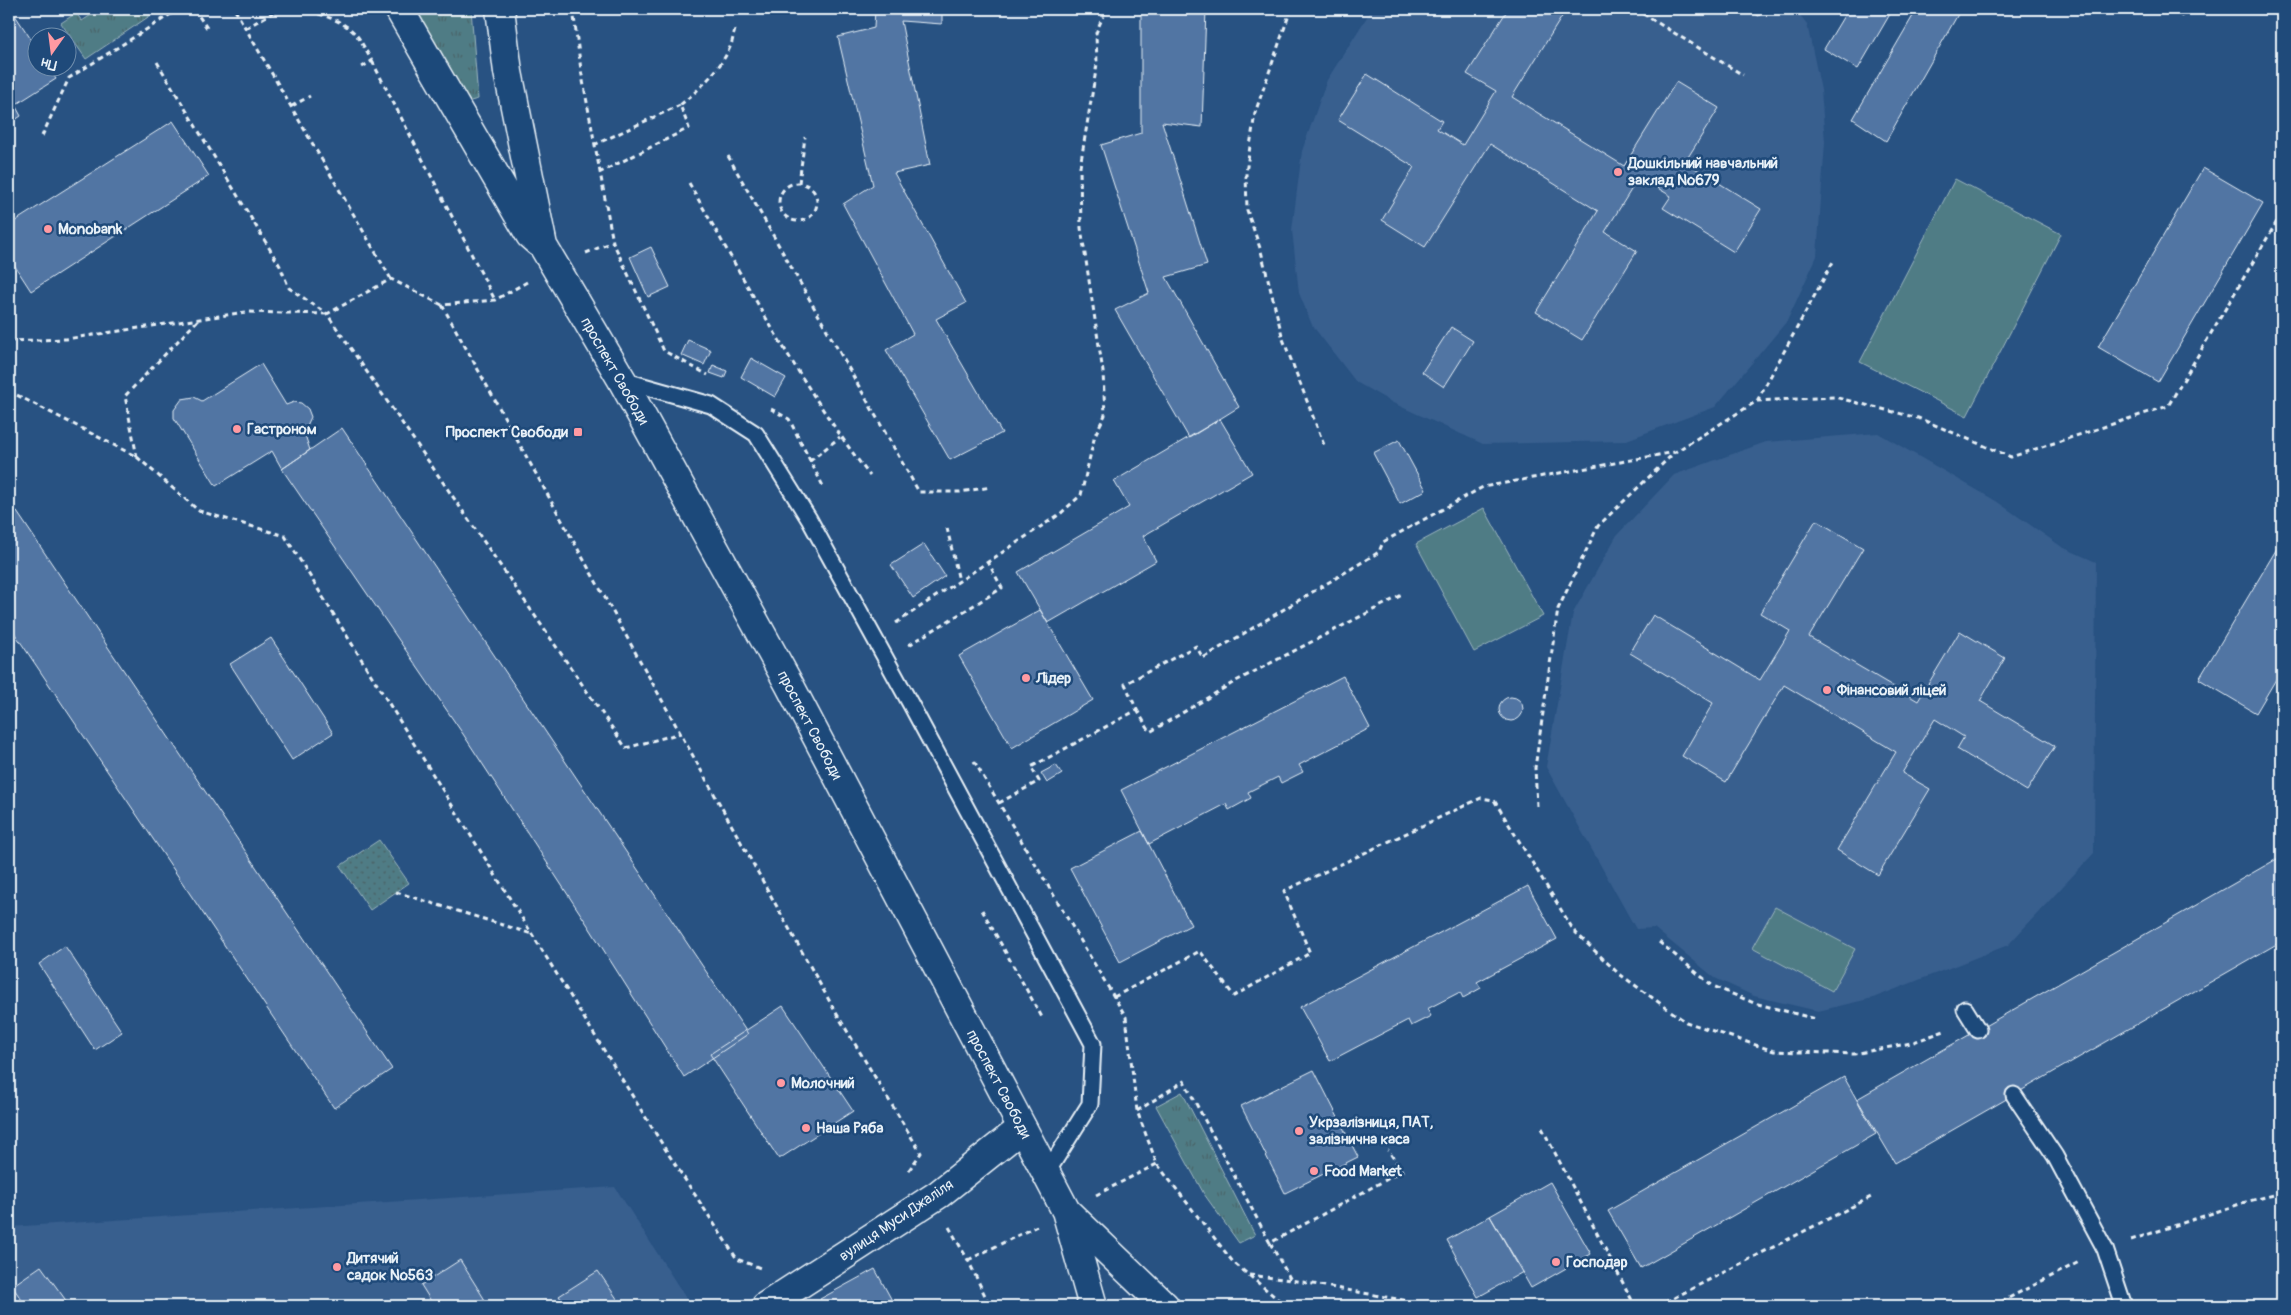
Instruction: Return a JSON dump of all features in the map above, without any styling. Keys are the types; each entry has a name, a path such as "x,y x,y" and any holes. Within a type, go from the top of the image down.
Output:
{"street":[{"name":"проспект Свободи","path":"399,9 530,235 549,257 622,380 789,684 1066,1211 1093,1306"},
{"name":"проспект Свободи","path":"500,9 508,72 549,257"},
{"name":"вулиця Муси Джаліля","path":"766,1306 930,1199 1022,1128"},
{"name":"проспект Свободи","path":"1066,1211 1165,1306"}],"lane":[{"path":"622,380 711,405 756,434 808,519 910,703 1089,1035 1093,1044 1090,1104 1046,1174"},
{"path":"1965,1009 1978,1030"},
{"path":"2014,1095 2055,1156 2105,1248 2124,1306"}],"path":[{"path":"42,136 69,78 179,9"},
{"path":"194,9 207,28"},
{"path":"246,28 280,9"},
{"path":"301,9 335,20 360,39 495,300"},
{"path":"573,9 581,70 605,205"},
{"path":"893,625 1060,514 1080,494 1095,435 1105,415 1103,372 1081,228 1080,166 1097,64 1096,32 1106,9"},
{"path":"1291,9 1255,114 1246,173 1247,210 1261,251 1283,339 1324,445"},
{"path":"1635,9 1743,75"},
{"path":"235,10 391,279 442,305 495,300 549,257 613,242"},
{"path":"594,145 680,105 698,91 722,60 731,44 736,26"},
{"path":"362,67 372,61"},
{"path":"157,62 280,266 289,288 327,314 626,748 681,734"},
{"path":"292,106 310,96"},
{"path":"599,173 689,128 680,105"},
{"path":"799,183 805,137"},
{"path":"728,156 919,492 960,492 991,487"},
{"path":"689,183 787,356 840,437 870,476"},
{"path":"799,183 813,190 816,206 810,217 799,222 789,220 781,212 779,205 779,197 783,190 799,183"},
{"path":"1537,806 1535,768 1558,609 1598,526 1675,452 1757,401 1834,397 1918,418 2011,457 2168,406 2279,218"},
{"path":"1757,401 1834,260"},
{"path":"9,341 66,339 246,312 327,314 391,279"},
{"path":"442,305 835,1011 922,1153 930,1199 968,1260 990,1306"},
{"path":"137,457 125,396 199,319"},
{"path":"9,391 137,457 199,511 285,536 669,1155 737,1259 770,1271"},
{"path":"810,461 840,437"},
{"path":"1402,596 1236,682 1150,732 1125,684 1196,646 1203,658 1380,552 1383,542 1483,487 1675,452"},
{"path":"947,528 959,581"},
{"path":"906,647 1002,588 988,562"},
{"path":"999,803 1039,781 1031,767 1137,710"},
{"path":"1114,997 1200,951 1234,996 1310,953 1284,891 1481,798 1494,800 1574,931 1618,973 1686,1022 1774,1051 1854,1054 1910,1042 1948,1030"},
{"path":"396,892 533,934"},
{"path":"982,910 1043,1019"},
{"path":"1659,942 1713,986 1754,1003 1816,1019"},
{"path":"1137,1111 1184,1081 1291,1280"},
{"path":"1542,1128 1635,1306"},
{"path":"1270,1243 1402,1171 1388,1150"},
{"path":"905,1177 922,1153"},
{"path":"968,1260 1157,1164"},
{"path":"1993,1306 2105,1248 2282,1192"},
{"path":"1658,1306 1873,1196"},
{"path":"1249,1275 1291,1280 1436,1306"},
{"path":"1554,1306 1559,1304 1560,1306"}],"shaded area":[{"path":"1372,9 1795,9 1807,24 1821,90 1825,142 1817,256 1787,321 1715,407 1624,441 1483,444 1393,403 1356,382 1312,325 1299,293 1292,230 1302,151 1327,80"},
{"name":"Фінансовий ліцей","path":"1878,433 1996,501 2062,547 2096,562 2094,853 2008,945 1873,998 1818,1011 1754,996 1715,978 1654,928 1636,929 1546,767 1573,613 1617,535 1674,475 1766,442"},
{"name":"Дитячий садок №563","path":"615,1187 691,1306 9,1306 9,1227"}],"green space":[{"path":"100,9 160,9 86,59 78,47 78,28 64,28 61,23 76,13 82,21"},
{"path":"412,9 471,9 478,99 463,103"},
{"path":"1955,179 2061,234 1967,416 1860,362"},
{"path":"1484,508 1543,616 1474,652 1416,544"},
{"path":"379,840 409,883 370,910 340,866"},
{"path":"1775,907 1855,949 1832,991 1752,948"},
{"path":"1182,1092 1255,1235 1239,1243 1204,1194 1156,1106"}],"building":[{"path":"9,9 11,9 28,35 28,78 56,79 15,105 21,116 9,124"},
{"path":"875,9 942,9 942,24 901,21 930,165 894,173 966,303 936,319 1002,433 950,460 886,350 913,334 843,204 873,185 838,37 874,28"},
{"path":"1141,9 1206,9 1202,127 1162,122 1207,265 1166,277 1239,407 1189,438 1115,310 1149,293 1101,145 1141,133"},
{"name":"Дошкільний навчальний заклад №679","path":"1508,9 1554,9 1563,15 1512,97 1624,166 1676,82 1719,108 1685,162 1761,209 1734,252 1663,208 1671,196 1639,177 1605,232 1637,251 1582,340 1536,312 1598,211 1490,144 1425,247 1382,220 1414,167 1338,120 1367,74 1442,121 1437,129 1463,145 1496,91 1467,74"},
{"path":"1745,9 1763,9 1759,16"},
{"path":"1848,9 1893,9 1858,69 1824,49"},
{"path":"1917,9 1961,9 1886,141 1853,119"},
{"path":"2167,9 2187,9 2182,17"},
{"path":"173,121 209,176 31,291 9,257 9,225"},
{"path":"2203,168 2263,203 2158,382 2098,347"},
{"path":"651,247 670,287 648,297 630,257"},
{"path":"1451,327 1473,341 1444,387 1422,372"},
{"path":"688,340 711,350 704,365 681,355"},
{"path":"751,358 786,378 775,397 741,377"},
{"path":"261,364 286,405 294,402 301,403 308,409 311,417 304,432 310,450 282,469 272,451 216,486 174,418 174,410 182,399 194,397 202,401"},
{"path":"713,365 727,371 724,378 710,373"},
{"path":"1220,419 1252,473 1143,536 1156,561 1048,623 1018,572 1129,507 1114,481"},
{"path":"342,428 748,1034 684,1077 463,734 282,469"},
{"path":"1399,440 1426,490 1400,504 1373,453"},
{"path":"9,500 392,1069 334,1108 9,625"},
{"path":"1816,520 1863,548 1809,637 1918,701 1960,631 2005,658 1980,701 2055,746 2027,791 1957,749 1964,737 1935,719 1902,773 1930,789 1878,875 1837,850 1896,752 1784,685 1726,782 1682,756 1713,703 1630,653 1653,615 1760,680 1790,631 1760,613"},
{"path":"2282,540 2282,669 2256,713 2199,679"},
{"path":"924,544 945,576 913,598 891,565"},
{"name":"Лідер","path":"1040,610 1093,700 1012,748 959,656"},
{"path":"271,638 333,733 292,760 230,664"},
{"path":"1343,676 1370,728 1299,765 1303,772 1281,783 1278,777 1248,792 1251,798 1229,810 1226,804 1149,844 1121,790"},
{"path":"1511,697 1520,700 1523,709 1520,718 1511,721 1502,718 1499,709 1502,700"},
{"path":"1056,765 1062,774 1047,783 1041,773"},
{"path":"1142,831 1191,925 1120,962 1070,868"},
{"path":"2282,856 2282,941 1895,1163 1857,1099"},
{"path":"1528,886 1557,939 1477,982 1481,988 1463,998 1460,992 1427,1009 1431,1016 1411,1026 1408,1020 1330,1061 1300,1007"},
{"path":"65,946 122,1032 95,1050 39,964"},
{"name":"Молочний","path":"783,1006 853,1111 779,1159 710,1054"},
{"name":"Укрзалізниця, ПАТ, залізнична каса","path":"1314,1070 1358,1157 1285,1193 1241,1106"},
{"path":"1844,1077 1876,1134 1641,1268 1608,1211"},
{"path":"1550,1182 1591,1254 1531,1288 1490,1216"},
{"path":"1490,1216 1523,1272 1478,1297 1447,1240"},
{"path":"460,1260 485,1300 475,1306 434,1306 421,1285"},
{"path":"41,1266 70,1306 26,1306 12,1286"},
{"path":"875,1269 895,1306 824,1306 820,1299"},
{"path":"598,1271 622,1306 566,1306 559,1296"}],"place":[{"name":"Дошкільний навчальний заклад №679","path":"1618,172"},
{"name":"Monobank","path":"48,229"},
{"name":"Гастроном","path":"237,429"},
{"name":"Проспект Свободи","path":"578,432"},
{"name":"Лідер","path":"1026,678"},
{"name":"Фінансовий ліцей","path":"1827,690"},
{"name":"Молочний","path":"781,1083"},
{"name":"Наша Ряба","path":"806,1128"},
{"name":"Укрзалізниця, ПАТ, залізнична каса","path":"1299,1131"},
{"name":"Food Market","path":"1314,1171"},
{"name":"Господар","path":"1556,1262"},
{"name":"Дитячий садок №563","path":"337,1267"}]}
